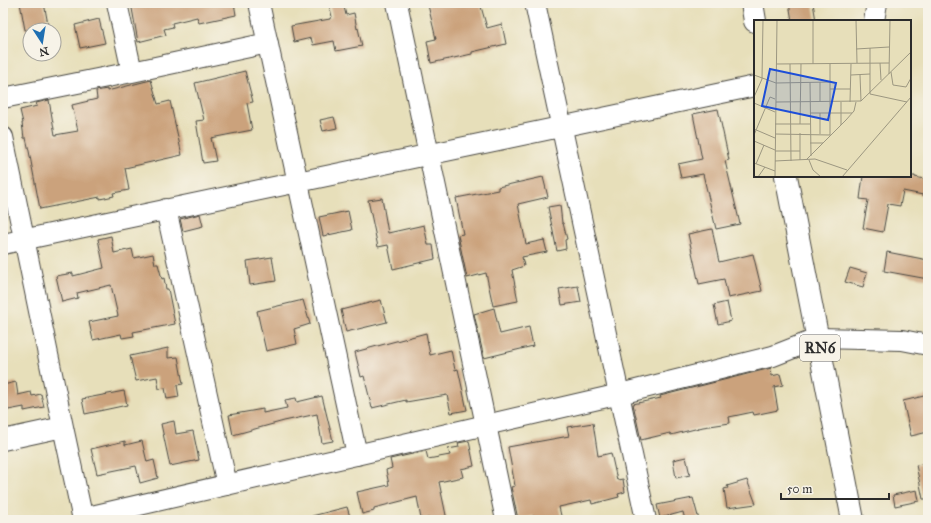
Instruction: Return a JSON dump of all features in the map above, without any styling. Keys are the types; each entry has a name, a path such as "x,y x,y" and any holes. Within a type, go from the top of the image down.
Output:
{"main road":[{"path":"752,3 755,20"},
{"name":"RN6","path":"786,177 853,520"}],"street":[{"path":"117,3 132,72"},
{"path":"259,3 357,455"},
{"path":"397,3 506,520"},
{"path":"535,3 646,520"},
{"path":"874,20 877,3"},
{"path":"3,98 268,43"},
{"path":"3,244 754,86"},
{"path":"3,138 83,519 620,394 773,356 818,338 902,340 928,345"},
{"path":"166,209 227,485"},
{"path":"3,440 63,427"}],"building":[{"path":"20,3 44,3 48,22 24,22"},
{"path":"131,3 234,3 236,15 199,23 197,17 172,23 173,27 164,29 166,35 138,42"},
{"path":"329,3 343,3 346,15 354,13 362,46 336,51 334,41 313,45 311,38 294,42 291,26 330,19 332,17"},
{"path":"437,3 480,3 487,28 502,24 506,44 472,52 472,54 431,63 427,41 436,39 428,5"},
{"path":"789,3 813,3 816,20 792,20"},
{"path":"99,19 105,43 80,48 75,25"},
{"path":"245,71 253,102 247,103 252,130 211,138 216,161 203,163 196,121 204,120 195,83"},
{"path":"151,80 158,104 170,101 182,155 125,168 129,190 113,193 114,196 100,199 100,197 40,209 29,151 26,138 24,138 20,110 37,106 36,103 49,100 55,135 78,131 72,105 97,99 96,91 107,89 107,91"},
{"path":"718,109 729,160 725,161 740,224 716,229 703,174 681,178 678,164 702,159 693,114"},
{"path":"334,117 337,128 323,131 320,120"},
{"path":"915,176 928,180 928,196 903,191 900,206 888,204 883,232 863,228 868,200 860,199 863,177"},
{"path":"543,177 548,197 518,204 526,244 544,240 547,252 522,257 524,266 512,270 518,301 493,306 486,273 467,278 458,235 463,234 456,198 498,190 498,187"},
{"path":"382,198 388,233 424,225 428,245 433,245 435,259 393,269 388,245 378,247 368,200"},
{"path":"560,205 562,223 567,239 565,240 566,249 557,251 548,207"},
{"path":"348,211 352,230 323,236 319,217"},
{"path":"200,214 203,226 183,231 180,219"},
{"path":"712,229 719,262 753,254 762,291 728,298 724,279 699,284 688,234"},
{"path":"111,236 114,253 132,249 134,258 153,254 155,264 158,264 162,279 164,278 166,289 168,289 175,324 133,332 134,336 122,338 121,334 93,340 89,322 118,316 111,285 77,293 78,298 62,302 56,276 73,273 73,276 104,268 98,239"},
{"path":"887,252 928,260 928,279 884,271"},
{"path":"272,257 276,281 250,285 247,261"},
{"path":"850,268 867,273 863,287 845,282"},
{"path":"578,286 581,302 562,305 559,289"},
{"path":"303,300 310,324 294,329 297,344 266,351 257,311"},
{"path":"381,300 387,322 346,332 341,310"},
{"path":"727,302 731,321 718,324 714,305"},
{"path":"494,308 500,334 529,327 533,346 484,358 474,314"},
{"path":"426,333 430,355 451,350 455,370 458,369 467,410 451,413 447,395 406,402 406,400 372,408 364,376 361,377 355,352"},
{"path":"168,348 168,358 178,357 183,384 177,385 179,397 167,399 165,388 159,389 157,377 136,381 130,356"},
{"path":"771,368 772,376 780,374 783,385 774,387 778,410 754,415 753,412 729,417 730,423 703,427 671,435 670,433 641,440 633,404 661,398 660,396"},
{"path":"16,382 18,395 31,392 32,396 41,394 44,407 24,411 24,407 3,411 3,385"},
{"path":"124,391 127,405 85,414 82,399"},
{"path":"928,395 928,432 911,436 903,401"},
{"path":"322,396 333,441 322,443 317,414 284,421 233,435 229,415 263,409 263,413 287,408 285,400 296,398 297,402"},
{"path":"174,421 176,434 193,431 199,460 170,466 161,424"},
{"path":"593,423 598,456 611,453 617,480 623,479 625,492 618,494 619,497 592,504 591,500 559,507 562,520 534,520 534,516 518,519 511,487 515,486 508,447 569,436 567,427"},
{"path":"125,441 125,445 142,441 147,462 154,460 158,478 140,483 136,466 97,474 91,449"},
{"path":"469,441 474,466 461,469 463,477 439,482 447,520 430,520 429,518 421,519 417,497 374,508 374,511 362,514 357,492 389,485 386,470 392,468 390,459 426,451 428,459 450,455 448,449 459,447 458,443"},
{"path":"686,457 690,475 676,478 673,460"},
{"path":"928,463 928,499 923,499 916,465"},
{"path":"747,480 756,504 727,508 724,489 728,488 727,486"},
{"path":"917,490 919,501 895,506 893,495"},
{"path":"693,498 699,520 685,520 683,512 660,518 657,505"},
{"path":"347,507 351,520 313,520 312,516"}]}
